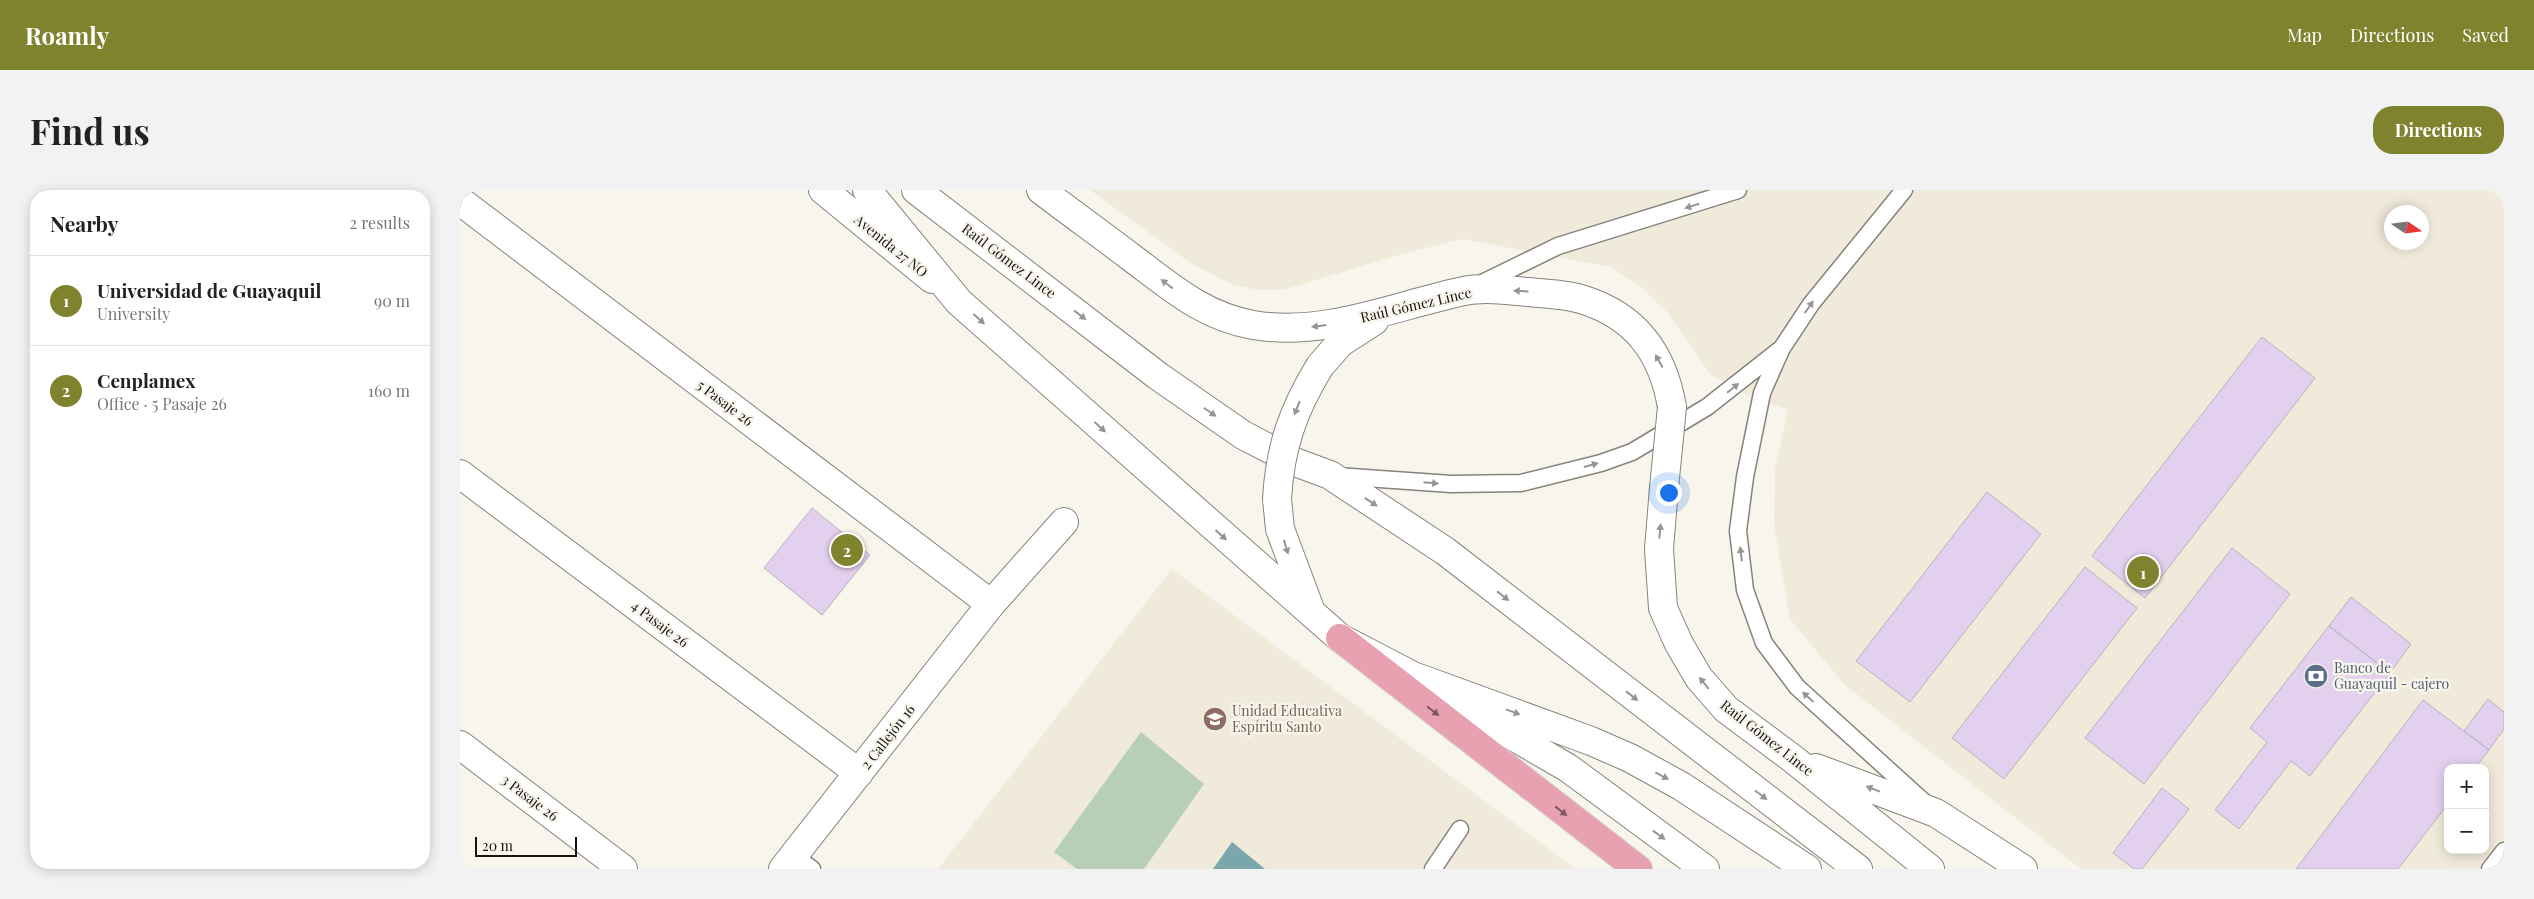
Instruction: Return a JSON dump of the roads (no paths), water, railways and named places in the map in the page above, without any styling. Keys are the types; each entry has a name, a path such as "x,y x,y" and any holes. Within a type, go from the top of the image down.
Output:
{"main road":[{"name":"Avenida 27 NO","path":"823,190 959,302"},
{"path":"867,190 959,302 1313,617 1638,869"},
{"name":"Raúl Gómez Lince","path":"916,190 1158,376 1243,435 1295,462 1330,475 1445,551 1858,869"},
{"name":"Raúl Gómez Lince","path":"1041,190 1194,305 1225,318 1286,328 1318,327 1401,308 1466,290 1515,291 1561,295 1583,300 1604,308 1642,336 1659,359 1668,380 1672,407 1659,549 1663,608 1679,644 1699,678 1726,709 1794,759 1930,869"},
{"name":"5 Pasaje 26","path":"460,201 990,604"},
{"path":"1313,617 1280,529 1277,499 1279,470 1286,436 1298,403 1320,366 1340,344 1364,325 1401,308"},
{"name":"4 Pasaje 26","path":"460,474 859,773"},
{"name":"2 Callejón 16","path":"796,865 859,773 990,604 1064,522"},
{"path":"1340,638 1413,676 1568,768 1705,869"},
{"path":"1413,676 1591,741 1630,758 1681,786 1807,869"},
{"name":"3 Pasaje 26","path":"460,745 624,869"},
{"path":"1794,759 1936,813 2023,869"},
{"path":"1970,834 1993,869"}],"lane":[{"path":"1466,290 1558,246 1738,190"},
{"path":"1904,190 1811,304 1782,348 1762,393 1745,477 1738,531 1745,590 1764,643 1797,688 1936,813"},
{"path":"1330,475 1490,485 1521,483 1601,463 1632,452 1699,412 1782,348"},
{"path":"1432,869 1460,829"},
{"path":"2490,869 2504,851"}],"water":[{"path":"1232,842 1265,869 1213,869"}],"place":[{"name":"Cenplamex","path":"847,550"},
{"name":"Universidad de Guayaquil","path":"2143,572"},
{"name":"Banco de Guayaquil - cajero","path":"2316,676"},
{"name":"Unidad Educativa Espíritu Santo","path":"1215,719"}]}
